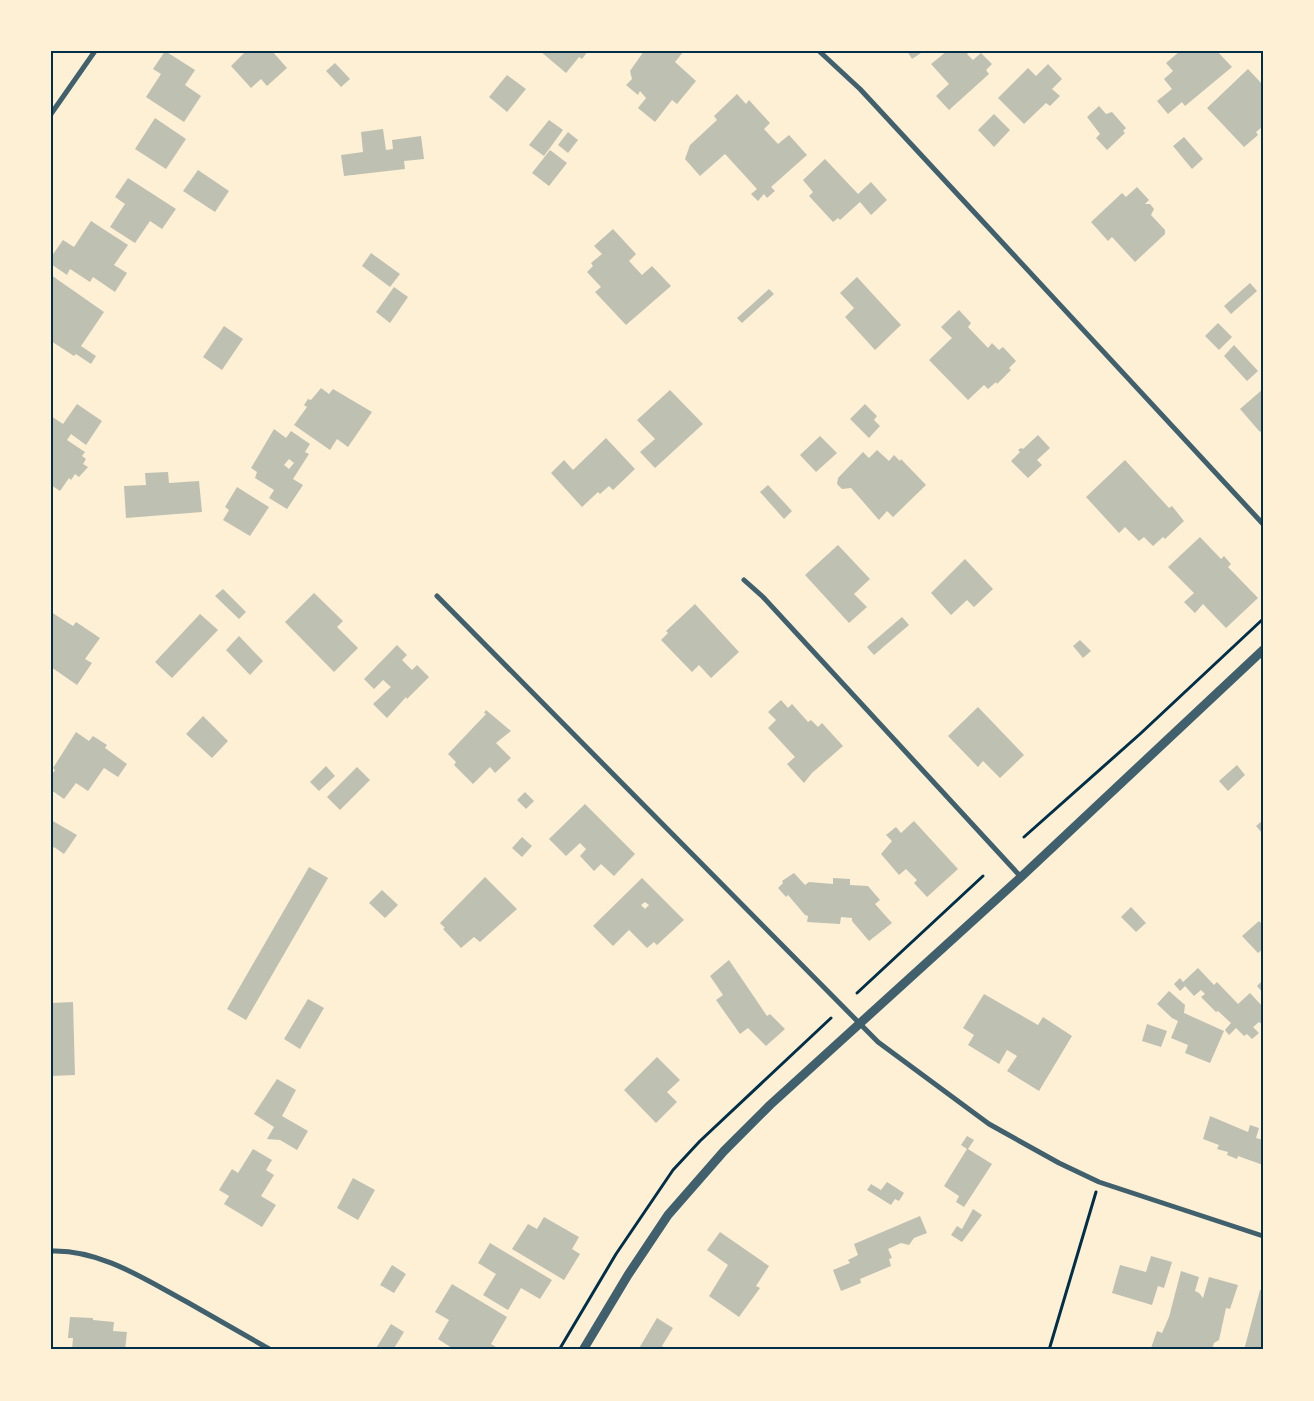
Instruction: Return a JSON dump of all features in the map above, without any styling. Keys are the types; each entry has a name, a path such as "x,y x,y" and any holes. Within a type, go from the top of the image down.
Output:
{"street":[{"path":"51,114 95,51"},
{"path":"819,51 860,89 1263,524"},
{"path":"744,580 763,597 1021,877"},
{"path":"437,596 878,1042 989,1124 1059,1163 1099,1182 1263,1236"},
{"path":"583,1350 640,1256 668,1215 699,1176 770,1105 1021,877 1263,650"},
{"path":"51,1251 61,1251 94,1258 127,1269 271,1350"}],"path":[{"path":"1024,837 1140,734 1263,619"},
{"path":"857,993 983,876"},
{"path":"1050,1350 1094,1199"}],"building":[{"path":"165,51 195,70 185,85 201,96 184,122 146,97 161,74 153,69"},
{"path":"246,51 272,51 287,68 267,86 261,79 251,88 231,66"},
{"path":"540,51 588,51 582,59 579,57 566,73"},
{"path":"644,51 684,51 675,62 696,81 677,104 672,100 655,122 638,108 646,98 640,91 638,95 626,85 632,79 630,71"},
{"path":"907,51 924,51 912,59"},
{"path":"947,51 970,51 967,54 973,60 981,53 992,64 986,70 989,74 949,110 936,96 949,84 931,64"},
{"path":"1180,51 1217,51 1232,67 1185,106 1182,102 1168,114 1157,101 1172,89 1164,79 1173,71 1166,63"},
{"path":"335,63 350,79 341,87 326,71"},
{"path":"1048,64 1062,79 1052,89 1060,96 1050,106 1046,103 1024,124 998,98 1028,68 1036,76"},
{"path":"1248,69 1261,83 1263,81 1263,126 1256,132 1258,135 1244,147 1207,108"},
{"path":"507,75 526,89 507,112 489,97"},
{"path":"737,94 746,104 749,100 770,123 764,129 778,144 789,135 807,155 771,187 775,191 767,198 764,194 758,201 751,194 757,189 725,154 700,176 685,159 690,145 717,120 714,116"},
{"path":"1099,106 1106,114 1112,112 1126,128 1123,131 1125,133 1107,150 1096,138 1100,134 1087,117"},
{"path":"994,114 1010,130 994,147 978,130"},
{"path":"155,118 186,139 166,169 135,149"},
{"path":"549,120 563,130 544,156 529,145"},
{"path":"383,129 386,150 393,149 392,140 421,136 424,159 404,161 405,169 344,176 341,155 363,152 361,132"},
{"path":"568,132 578,140 568,153 558,145"},
{"path":"1184,137 1203,159 1192,169 1173,146"},
{"path":"550,150 567,163 549,186 532,173"},
{"path":"825,159 858,194 871,182 887,200 871,215 860,202 840,220 838,218 833,222 809,196 813,192 803,180"},
{"path":"198,170 229,191 215,212 183,191"},
{"path":"128,178 176,209 162,229 150,221 135,243 110,227 125,204 115,197"},
{"path":"1137,187 1149,200 1145,204 1150,204 1154,209 1151,215 1165,230 1165,234 1135,262 1112,237 1108,241 1091,222 1122,193 1126,197"},
{"path":"91,221 128,245 114,265 127,273 115,292 93,277 90,282 70,269 67,275 51,264 51,257 63,240 74,247"},
{"path":"613,229 636,254 629,261 642,275 652,266 671,286 626,325 595,292 601,287 587,272 593,266 591,263 602,254 594,246"},
{"path":"371,253 400,274 390,287 362,266"},
{"path":"51,275 104,312 81,346 96,356 91,364 76,354 74,356 51,341"},
{"path":"857,277 901,325 875,350 845,317 854,308 840,293"},
{"path":"1250,283 1257,291 1231,314 1224,306"},
{"path":"394,287 408,297 390,323 376,312"},
{"path":"769,289 774,294 742,323 737,318"},
{"path":"959,310 971,323 968,327 988,348 992,343 999,350 1003,347 1016,361 1009,368 1011,370 997,384 996,382 988,389 984,385 968,400 929,360 952,338 941,327"},
{"path":"1218,323 1232,337 1219,350 1205,336"},
{"path":"224,326 243,339 222,370 203,357"},
{"path":"1234,345 1258,371 1247,381 1224,356"},
{"path":"321,388 329,394 333,389 372,412 348,447 337,439 330,450 294,425 307,407 304,405 308,399 311,400"},
{"path":"1263,389 1263,429 1260,432 1240,409"},
{"path":"670,390 703,424 655,468 640,452 655,439 637,420"},
{"path":"77,404 102,421 86,445 71,434 67,440 85,452 82,456 86,459 83,464 88,467 79,477 75,474 71,480 69,478 60,491 51,485 51,416 63,424"},
{"path":"865,404 877,416 874,420 880,426 869,438 850,419"},
{"path":"274,429 286,438 291,431 310,444 305,452 309,454 293,479 303,485 287,509 269,498 274,490 255,478 257,472 251,468","holes":["289,459 294,463 289,469 284,465"]},
{"path":"1038,435 1050,448 1037,460 1042,465 1028,478 1011,461 1020,452 1018,450 1023,449"},
{"path":"820,436 837,453 816,472 800,455"},
{"path":"606,438 635,469 613,490 609,486 600,494 598,492 582,507 551,473 564,460 573,470"},
{"path":"877,450 889,461 894,455 900,461 901,459 926,485 893,517 887,511 879,520 851,488 842,489 837,484 838,478 863,452 869,458"},
{"path":"1125,460 1169,508 1172,506 1184,521 1165,539 1163,537 1153,546 1144,537 1139,541 1125,527 1119,533 1086,497"},
{"path":"168,472 169,483 199,481 202,512 126,518 124,486 146,485 145,473"},
{"path":"768,485 792,511 784,519 760,492"},
{"path":"237,487 269,507 250,536 223,520 229,510 225,507"},
{"path":"1200,537 1221,559 1224,556 1231,564 1228,567 1258,598 1226,628 1203,604 1195,613 1184,602 1194,593 1168,567"},
{"path":"838,545 870,579 854,594 867,607 849,623 805,575"},
{"path":"965,559 993,589 974,607 967,600 951,615 931,593"},
{"path":"223,589 246,612 239,619 215,596"},
{"path":"314,593 343,621 337,627 358,648 334,672 285,622"},
{"path":"695,604 739,652 711,678 699,665 692,672 661,640 668,633 666,631"},
{"path":"51,612 73,626 76,622 100,638 85,659 92,663 77,685 51,667"},
{"path":"200,614 218,630 172,678 155,662"},
{"path":"902,617 909,625 874,655 867,647"},
{"path":"239,636 263,661 250,675 226,650"},
{"path":"1080,640 1091,651 1083,658 1073,646"},
{"path":"397,645 407,655 402,660 412,670 417,665 429,677 407,699 406,697 387,718 373,704 391,687 383,680 374,689 364,679"},
{"path":"781,700 788,708 792,704 808,722 811,720 818,727 822,723 843,746 812,773 804,783 787,764 795,757 768,728 776,720 768,712"},
{"path":"978,707 1024,755 1000,778 983,761 978,767 948,736"},
{"path":"486,710 511,731 496,743 511,758 495,773 490,767 473,784 454,765 456,762 448,754 486,714 484,713"},
{"path":"203,716 228,741 212,758 186,734"},
{"path":"76,732 89,741 93,736 107,745 105,748 127,764 118,777 104,768 88,791 76,783 64,799 51,790 51,776 55,770 53,768"},
{"path":"1237,765 1245,775 1228,791 1219,781"},
{"path":"326,766 335,776 319,791 310,782"},
{"path":"357,767 370,780 340,810 327,797"},
{"path":"525,792 534,801 526,809 517,800"},
{"path":"585,804 635,854 614,876 601,864 594,871 580,856 586,849 580,843 566,856 549,839"},
{"path":"51,820 77,835 64,854 54,847 51,851"},
{"path":"1263,820 1263,834 1256,826"},
{"path":"914,821 958,869 927,897 914,883 917,880 906,869 899,875 881,854 892,841 886,835 896,827 901,833"},
{"path":"522,837 532,846 522,857 512,848"},
{"path":"309,867 328,878 246,1020 227,1009"},
{"path":"794,873 805,885 809,882 833,884 833,878 850,879 850,885 868,886 880,900 875,904 892,923 869,941 852,921 852,918 841,917 840,924 807,922 808,916 788,895 786,897 778,888 783,883 782,881"},
{"path":"485,877 517,909 480,942 474,937 461,948 443,929 445,928 440,923"},
{"path":"642,878 684,920 657,945 654,942 647,948 629,930 613,946 593,926","holes":["645,902 649,905 645,909 641,905"]},
{"path":"382,890 398,905 385,918 369,903"},
{"path":"1131,907 1146,923 1136,932 1121,917"},
{"path":"1259,921 1263,925 1263,949 1258,953 1242,936"},
{"path":"729,960 767,1016 770,1014 785,1029 766,1046 748,1028 740,1034 716,1000 723,995 710,976"},
{"path":"1198,968 1214,985 1217,982 1238,1004 1250,993 1263,1007 1263,1025 1259,1022 1253,1027 1259,1033 1252,1039 1247,1034 1244,1036 1236,1028 1229,1035 1225,1030 1231,1023 1218,1011 1216,1012 1201,997 1205,994 1201,990 1194,996 1185,986 1180,991 1174,984 1180,978 1183,982"},
{"path":"1263,980 1263,993 1257,986"},
{"path":"1169,991 1185,1005 1184,1013 1224,1031 1210,1063 1185,1053 1188,1045 1171,1038 1178,1021 1157,1004"},
{"path":"984,994 1038,1025 1043,1017 1072,1036 1039,1091 1007,1071 1017,1056 1007,1050 999,1064 968,1045 974,1035 963,1028"},
{"path":"308,999 324,1008 300,1049 284,1039"},
{"path":"73,1002 75,1075 51,1076 51,1003"},
{"path":"1147,1024 1167,1031 1161,1047 1142,1041"},
{"path":"657,1057 680,1080 667,1092 677,1102 656,1123 624,1090"},
{"path":"277,1079 296,1090 282,1116 308,1131 297,1150 280,1140 267,1139 274,1127 254,1114"},
{"path":"1210,1116 1248,1132 1250,1125 1259,1128 1256,1138 1263,1140 1263,1165 1238,1156 1237,1159 1227,1155 1228,1152 1217,1149 1219,1145 1203,1139"},
{"path":"967,1136 974,1140 968,1149 992,1164 964,1207 956,1202 959,1196 944,1186 967,1149 961,1145"},
{"path":"253,1149 272,1160 266,1170 274,1175 261,1196 276,1205 262,1227 224,1204 229,1196 219,1190 232,1169 238,1173"},
{"path":"353,1178 375,1190 358,1220 337,1208"},
{"path":"887,1182 904,1193 899,1201 895,1199 891,1205 867,1190 871,1184 881,1190"},
{"path":"973,1209 982,1215 962,1242 951,1235 957,1226 962,1229"},
{"path":"920,1216 927,1233 914,1238 909,1245 901,1243 888,1249 892,1258 889,1259 891,1266 860,1279 861,1283 841,1291 833,1270 850,1263 848,1260 858,1255 854,1244"},
{"path":"544,1217 579,1237 572,1249 580,1254 564,1280 512,1249 528,1224 537,1229"},
{"path":"720,1232 769,1266 756,1286 760,1288 739,1317 709,1296 728,1265 707,1250"},
{"path":"490,1243 552,1280 540,1299 521,1288 508,1310 483,1295 496,1274 478,1263"},
{"path":"1151,1256 1172,1262 1164,1288 1158,1286 1152,1305 1112,1293 1120,1265 1146,1272"},
{"path":"392,1265 406,1274 394,1293 380,1285"},
{"path":"1181,1271 1199,1277 1195,1291 1203,1298 1209,1277 1238,1285 1230,1309 1226,1308 1219,1340 1214,1343 1212,1350 1157,1350 1151,1348 1157,1331 1162,1333 1169,1317"},
{"path":"452,1284 507,1317 491,1344 501,1350 455,1350 438,1339 449,1320 435,1312"},
{"path":"1260,1290 1263,1290 1263,1350 1244,1350"},
{"path":"70,1317 93,1318 93,1320 114,1322 113,1331 127,1332 125,1350 72,1350 73,1338 68,1338"},
{"path":"657,1318 673,1328 662,1346 665,1348 638,1350"},
{"path":"391,1324 404,1332 393,1350 375,1350"}]}
